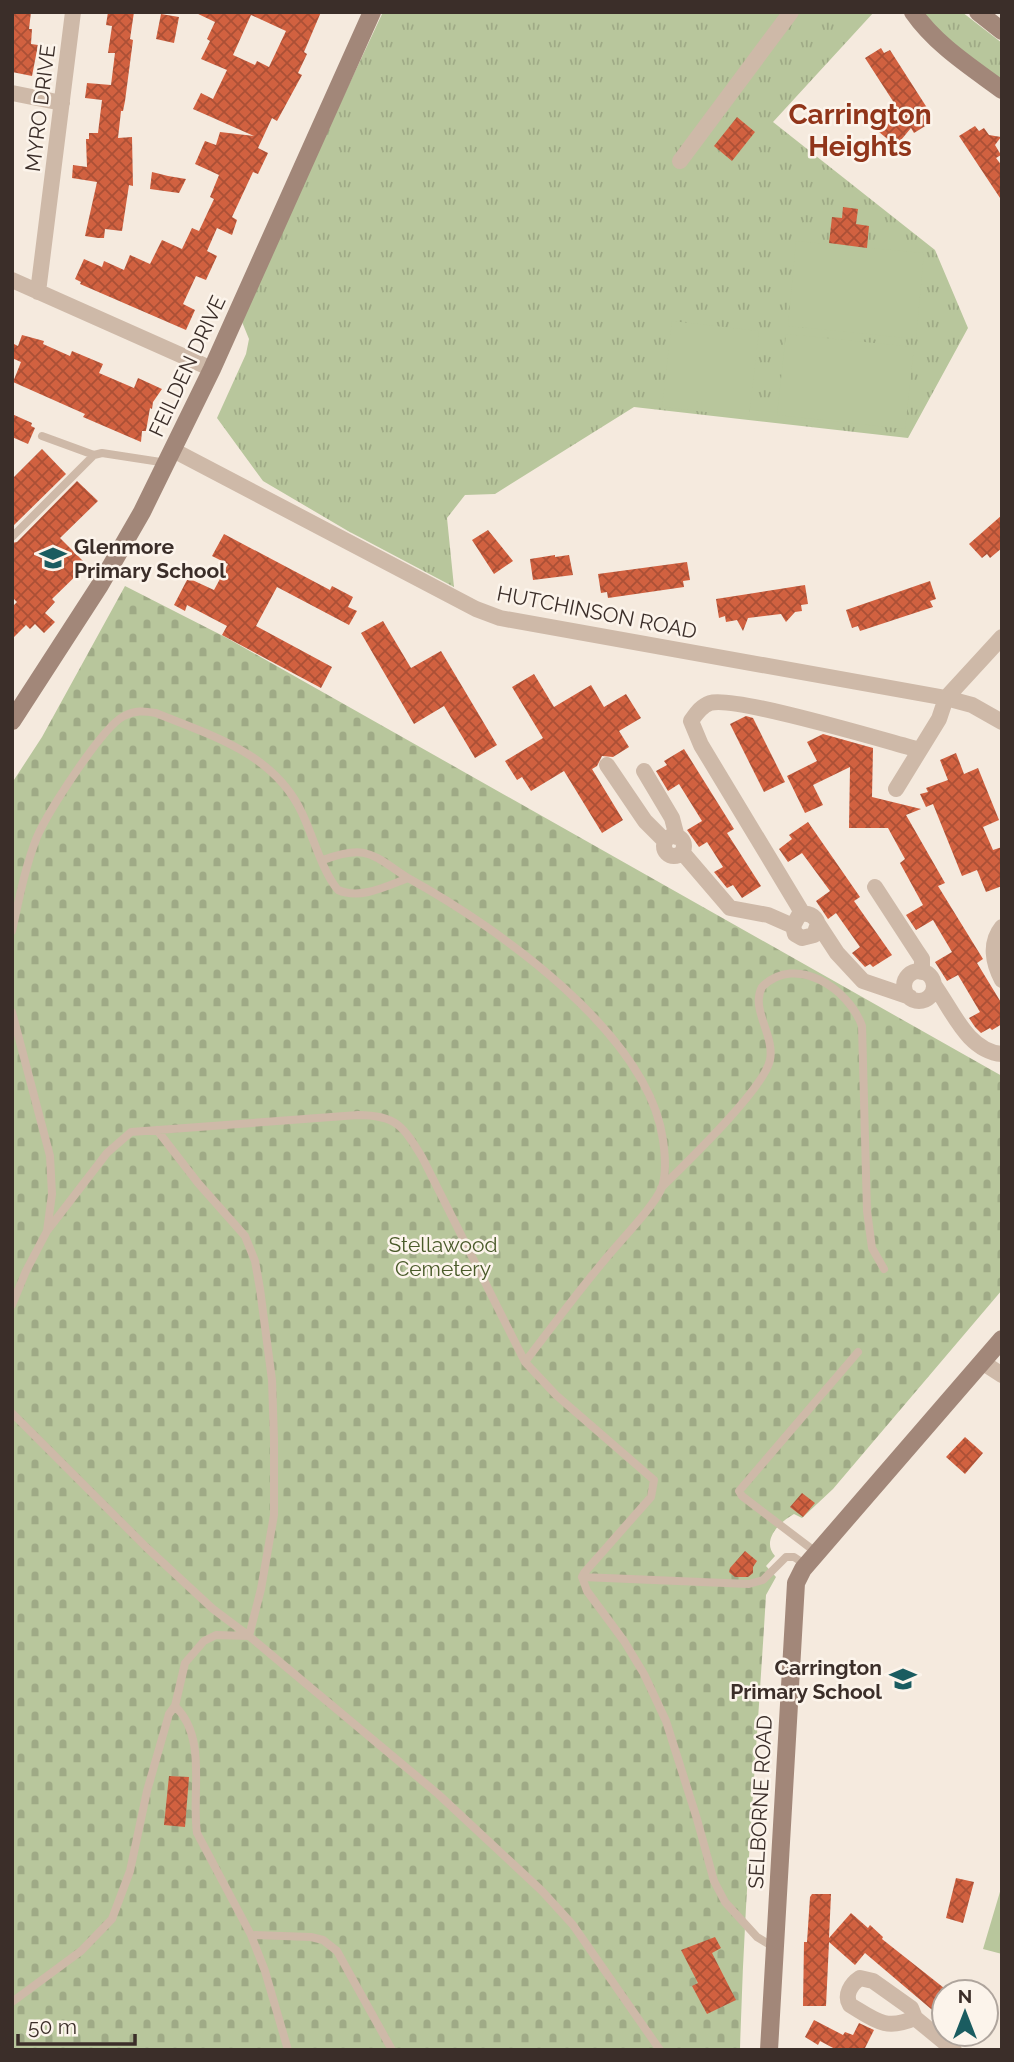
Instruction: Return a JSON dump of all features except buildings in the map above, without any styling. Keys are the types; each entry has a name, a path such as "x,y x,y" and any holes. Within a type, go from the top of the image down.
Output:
{"street":[{"name":"MYRO DRIVE","path":"38,292 73,12"},
{"name":"FEILDEN DRIVE","path":"12,722 136,524 212,369 372,12"},
{"path":"680,161 790,12"},
{"path":"904,12 918,20 957,57 1002,90"},
{"path":"978,12 1002,32"},
{"path":"12,93 62,103"},
{"path":"12,280 212,369"},
{"name":"HUTCHINSON ROAD","path":"170,456 476,609 500,618 946,698 972,705 1002,722"},
{"path":"896,789 939,719 946,698 1002,637"},
{"path":"920,750 753,706 712,702 697,712 691,721 701,745 799,923 837,953 863,981 950,1013"},
{"path":"607,765 645,821 675,843 726,904 737,910 799,923 811,915 837,953"},
{"path":"644,771 672,817 675,843"},
{"path":"876,887 922,959 922,972"},
{"path":"1002,927 995,937 993,950 1002,980"},
{"path":"888,988 912,973 922,972 931,977 950,1013 980,1048 1002,1054"},
{"path":"906,979 904,987 914,999"},
{"path":"914,999 929,997 934,985"},
{"name":"SELBORNE ROAD","path":"769,2050 796,1583 811,1559 1002,1339"},
{"path":"982,1362 1002,1375"},
{"path":"915,2018 954,2050"}],"lane":[{"path":"43,436 94,455"},
{"path":"12,537 94,455 102,453 170,456"},
{"path":"12,931 38,835 105,732 123,716 141,711 156,713 238,747 268,767 300,809 336,887 347,894 361,894 408,878"},
{"path":"323,860 350,851 362,852 485,925 564,988 635,1067 655,1105 665,1154 661,1188"},
{"path":"525,1362 561,1313 641,1217 661,1188 734,1112 765,1073 771,1047 758,1002 762,987 775,978 794,973 814,977 848,1001 862,1026 867,1211 872,1248 884,1269"},
{"path":"12,1012 50,1156 52,1194 47,1231"},
{"path":"12,1305 47,1231 107,1153 131,1132 358,1115 375,1115 398,1123 422,1157 525,1362 556,1395 654,1480 651,1497 582,1577"},
{"path":"157,1129 198,1183 246,1236 255,1261 272,1380 274,1515 261,1589 249,1636"},
{"path":"811,1559 739,1491 858,1352"},
{"path":"12,1413 146,1547 213,1609 438,1794 542,1891 573,1925 660,2050"},
{"path":"582,1577 749,1584 763,1580 786,1557 811,1559"},
{"path":"582,1577 587,1591 644,1674 666,1721 714,1881 725,1902 757,1937 775,1948"},
{"path":"12,2002 81,1951 112,1919 130,1871 147,1791 169,1714 175,1706 185,1663 204,1642 216,1635 249,1636"},
{"path":"175,1706 183,1714 195,1753 194,1816 197,1833 251,1935 265,1971 288,2050"},
{"path":"251,1935 311,1937 323,1940 337,1951 393,2050"}],"green space":[{"path":"383,12 874,12 773,122 935,250 968,328 908,438 634,407 495,494 465,495 447,518 454,587 348,531 263,481 217,418 246,354 249,339 240,317"},
{"path":"921,12 962,12 1002,43 1002,85 929,23"},
{"path":"796,241 924,253 916,339 788,326"},
{"path":"672,321 759,331 749,417 662,407"},
{"path":"786,334 914,347 905,429 777,415"},
{"name":"Stellawood Cemetery","path":"125,586 227,638 1002,1076 1002,1290 833,1489 802,1518 794,1514 783,1522 771,1538 771,1550 775,1556 766,1566 776,1577 766,1595 740,2050 12,2050 12,783 42,737"},
{"path":"1002,1885 1002,1954 983,1949"}],"place":[{"name":"Glenmore Primary School","path":"53,558"},
{"name":"Carrington Primary School","path":"903,1679"}],"district":[{"name":"Carrington Heights","path":"860,130"}]}
